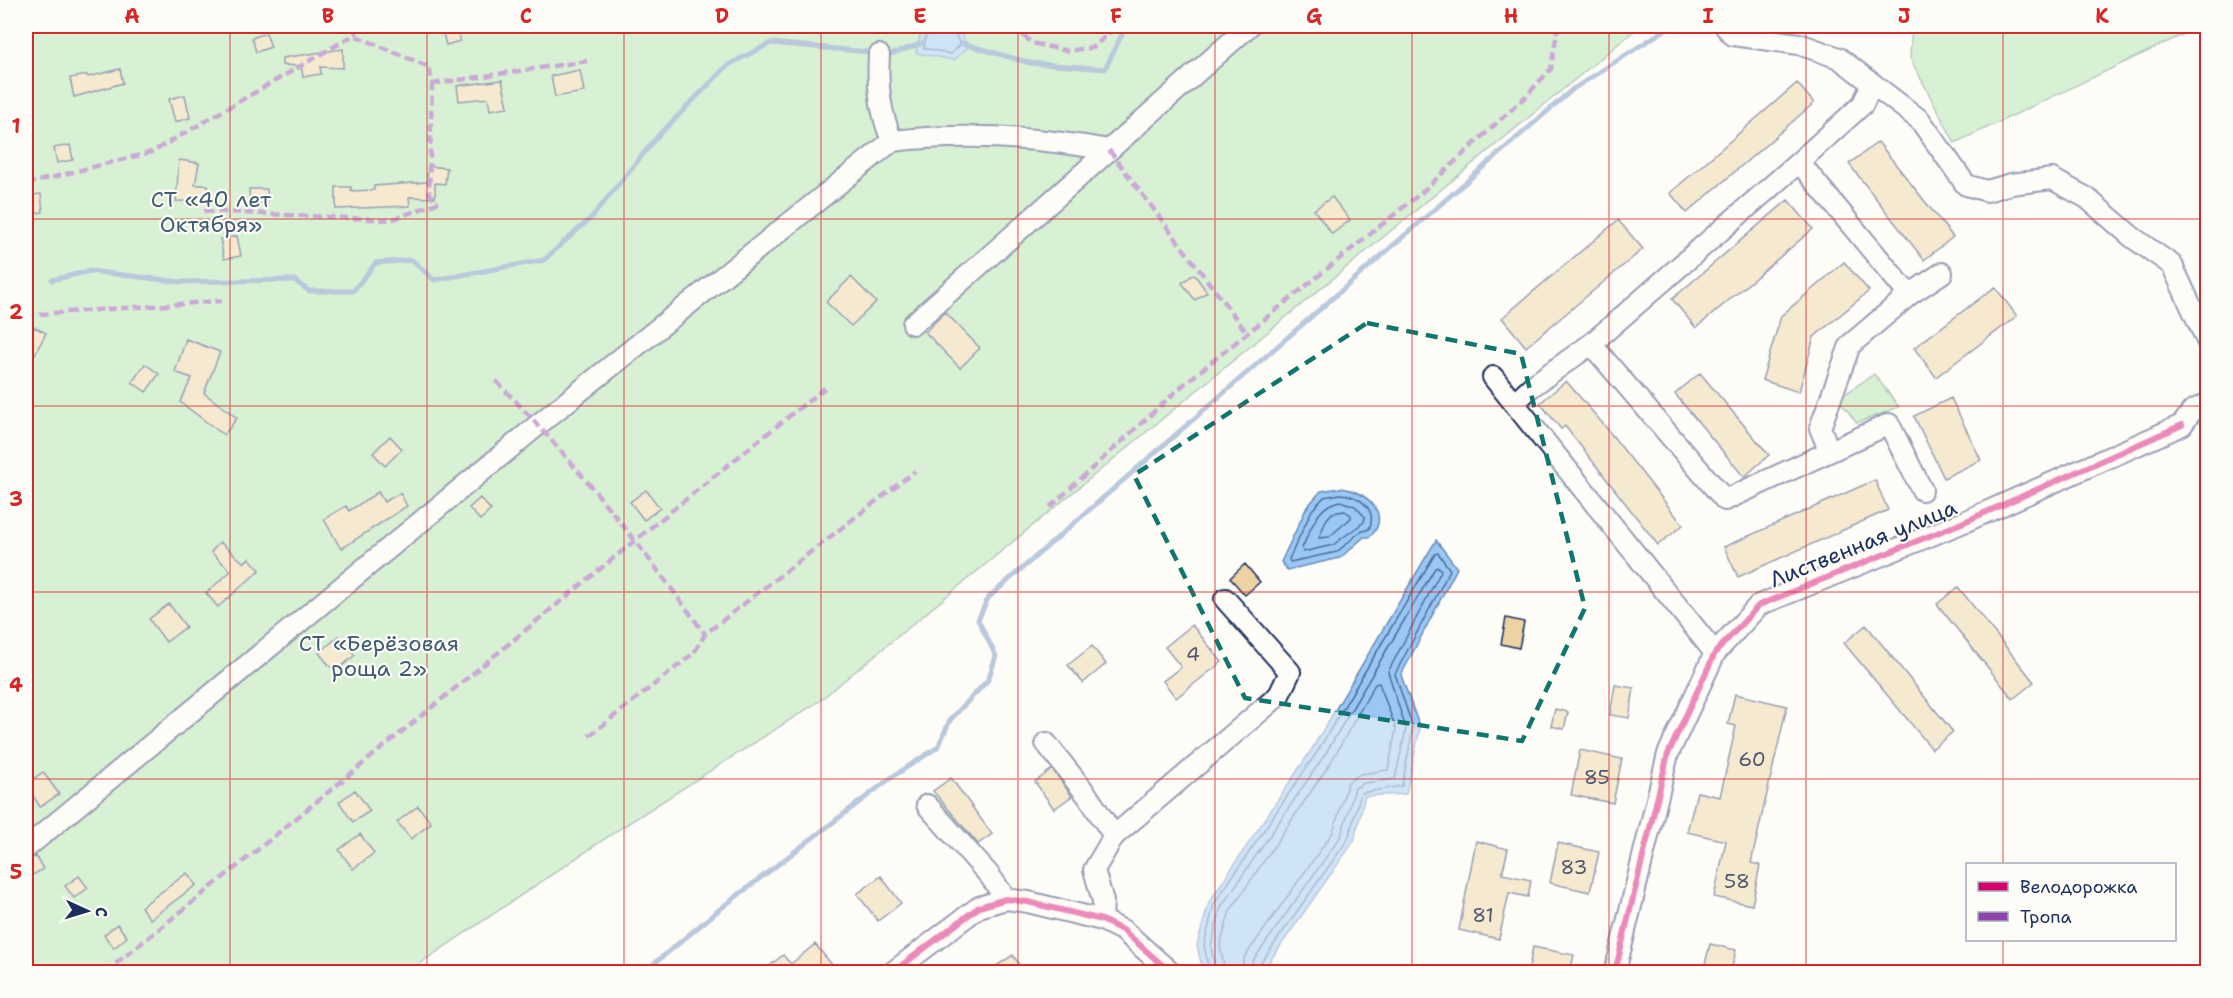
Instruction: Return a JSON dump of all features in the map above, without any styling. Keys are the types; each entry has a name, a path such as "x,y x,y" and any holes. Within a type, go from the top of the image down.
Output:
{"street":[{"path":"913,324 1249,26"},
{"path":"1725,26 1733,35 1799,44 1839,58 1920,120 1966,185 1987,191 2011,184 2052,179 2087,198 2132,237 2172,265 2208,343"},
{"path":"879,55 877,88 883,117 892,141"},
{"path":"1514,404 1531,387 1591,344 1799,162 1863,104 1872,83"},
{"path":"26,848 539,424 892,141 933,136 1065,142 1108,150"},
{"path":"1799,162 1910,295"},
{"path":"1829,450 1820,428 1850,345 1910,295 1942,273"},
{"path":"1591,344 1725,500 1889,424 1922,490"},
{"path":"1493,377 1715,654"},
{"name":"Лиственная улица","path":"1615,972 1668,753 1715,654 1759,605 1964,522 2182,424 2192,411 2208,403"},
{"path":"1102,920 1103,901 1094,870 1114,836 1279,695 1290,672 1225,598"},
{"path":"1046,743 1087,795 1114,836"},
{"path":"927,805 990,876 1006,899"},
{"path":"893,972 979,908 1006,899 1102,920 1124,931 1170,972"}],"highlighted area":[{"path":"1367,323 1521,354 1585,608 1522,741 1245,698 1134,475"}],"green space":[{"name":"СТ «Берёзовая роща 2»","path":"26,26 1640,26 818,702 624,826 407,972 26,972"},
{"path":"1912,26 2201,26 1955,143 1910,58"},
{"path":"1874,374 1899,407 1857,423 1838,399"}],"water":[{"path":"922,26 957,26 968,47 954,60 916,53"},
{"path":"1340,488 1367,498 1377,512 1379,520 1376,528 1370,537 1364,537 1340,558 1287,570 1281,562 1307,507 1321,491"},
{"path":"1436,540 1457,568 1401,675 1420,728 1406,794 1365,796 1354,841 1262,972 1203,972 1197,945 1209,902 1312,749"}],"building":[{"path":"441,26 455,26 460,41 446,45"},
{"path":"266,33 271,47 256,52 252,38"},
{"path":"343,49 343,68 320,67 321,74 303,77 301,66 282,65 282,58"},
{"path":"120,69 123,83 74,97 70,78 87,75 88,77"},
{"path":"580,70 584,92 555,97 551,76"},
{"path":"502,80 508,107 490,110 488,98 459,101 457,86"},
{"path":"1797,83 1814,103 1687,213 1670,193"},
{"path":"185,95 190,118 175,122 169,99"},
{"path":"1878,142 1953,237 1924,260 1849,164"},
{"path":"70,145 73,160 57,163 54,148"},
{"path":"179,160 199,163 195,185 208,185 208,202 176,201"},
{"path":"428,166 447,168 445,184 435,183 435,198 409,197 410,206 336,209 336,187 351,187 351,191 374,190 374,186 427,182"},
{"path":"249,189 267,189 267,203 250,204"},
{"path":"41,194 43,212 26,214 26,196"},
{"path":"1332,197 1350,220 1332,234 1314,210"},
{"path":"1788,200 1813,229 1696,328 1672,299"},
{"path":"1618,220 1643,249 1526,347 1502,318"},
{"path":"237,236 241,256 224,259 220,239"},
{"path":"1844,262 1869,291 1814,337 1799,392 1762,380 1781,316"},
{"path":"1194,274 1207,292 1195,300 1182,283"},
{"path":"851,277 876,302 851,326 826,302"},
{"path":"1995,287 2017,316 1936,377 1914,348"},
{"path":"945,312 980,348 960,368 925,332"},
{"path":"34,327 46,333 35,354 26,349 26,343"},
{"path":"186,339 220,352 204,393 237,418 224,435 180,402 192,378 175,372"},
{"path":"145,364 159,374 146,392 132,382"},
{"path":"1700,373 1769,455 1744,477 1675,394"},
{"path":"1566,381 1683,525 1658,545 1565,426 1561,429 1540,403"},
{"path":"1951,398 1981,460 1944,478 1914,416"},
{"path":"390,436 402,449 385,466 373,453"},
{"path":"1875,480 1888,510 1738,577 1724,547"},
{"path":"646,490 660,508 644,520 630,502"},
{"path":"378,492 384,502 400,493 407,506 341,549 324,519 346,506 349,511"},
{"path":"480,498 491,510 480,520 469,508"},
{"path":"220,542 244,563 249,558 260,570 218,607 206,593 231,571 211,552"},
{"path":"1245,564 1260,582 1245,595 1230,578"},
{"path":"1958,587 2034,682 2013,699 1937,604"},
{"path":"169,604 186,627 166,642 149,619"},
{"path":"1506,618 1524,622 1519,648 1501,644"},
{"path":"1192,625 1222,662 1176,698 1163,681 1181,667 1165,647"},
{"path":"1866,625 1953,732 1932,749 1844,643"},
{"path":"339,636 355,655 335,672 319,653"},
{"path":"1092,646 1106,664 1083,683 1068,665"},
{"path":"1615,685 1634,688 1629,718 1610,715"},
{"path":"1735,694 1787,706 1751,863 1760,865 1752,905 1714,897 1726,841 1687,832 1697,792 1720,797 1736,726 1728,724"},
{"path":"1555,709 1568,712 1564,729 1551,726"},
{"path":"1580,750 1622,759 1613,803 1571,795"},
{"path":"1052,769 1072,796 1054,809 1035,782"},
{"path":"43,772 59,794 40,807 26,784"},
{"path":"951,778 992,834 978,844 933,791"},
{"path":"355,790 370,811 353,822 339,802"},
{"path":"418,806 431,823 411,839 397,822"},
{"path":"360,834 374,853 353,869 339,850"},
{"path":"1476,841 1508,849 1502,874 1531,880 1528,897 1509,893 1499,939 1459,930"},
{"path":"1558,843 1599,852 1590,892 1550,883"},
{"path":"36,856 43,869 31,876 26,861"},
{"path":"187,873 196,885 150,919 141,907"},
{"path":"79,876 88,888 74,898 65,886"},
{"path":"881,876 901,903 878,921 857,894"},
{"path":"117,924 127,937 114,948 104,935"},
{"path":"815,944 838,972 762,972 783,955 791,964"},
{"path":"1710,944 1736,950 1731,972 1703,972"},
{"path":"1533,947 1574,955 1570,972 1528,972"},
{"path":"1013,955 1024,972 987,972"}],"waterway":[{"path":"961,43 1030,63 1105,69 1126,26"},
{"path":"644,972 720,909 892,777 938,747 950,720 988,680 996,656 978,620 988,598 1573,89 1671,26"},
{"path":"52,280 90,271 181,282 294,280 309,291 353,291 376,263 412,260 434,280 544,260 592,217 657,137 728,65 771,43 891,54 923,43"}],"marked path":[{"path":"26,184 152,152 354,35 361,26"},
{"path":"1013,26 1032,43 1068,51 1094,47 1116,26"},
{"path":"1050,507 1183,385 1421,193 1526,96 1551,69 1558,26"},
{"path":"204,211 391,220 437,203 429,193 432,84 429,67 354,35"},
{"path":"432,84 587,61"},
{"path":"1109,150 1247,333"},
{"path":"26,315 222,301"},
{"path":"496,381 605,503 705,634"},
{"path":"105,972 826,387"},
{"path":"589,736 694,653 705,634 915,471"}],"cycle path":[{"path":"1615,972 1668,754 1715,653 1759,605 1964,522 2182,425"},
{"path":"893,972 979,907 1006,899 1102,920 1124,931 1170,972"}],"park label":[{"name":"СТ «40 лет Октября»","path":"211,212"}]}
